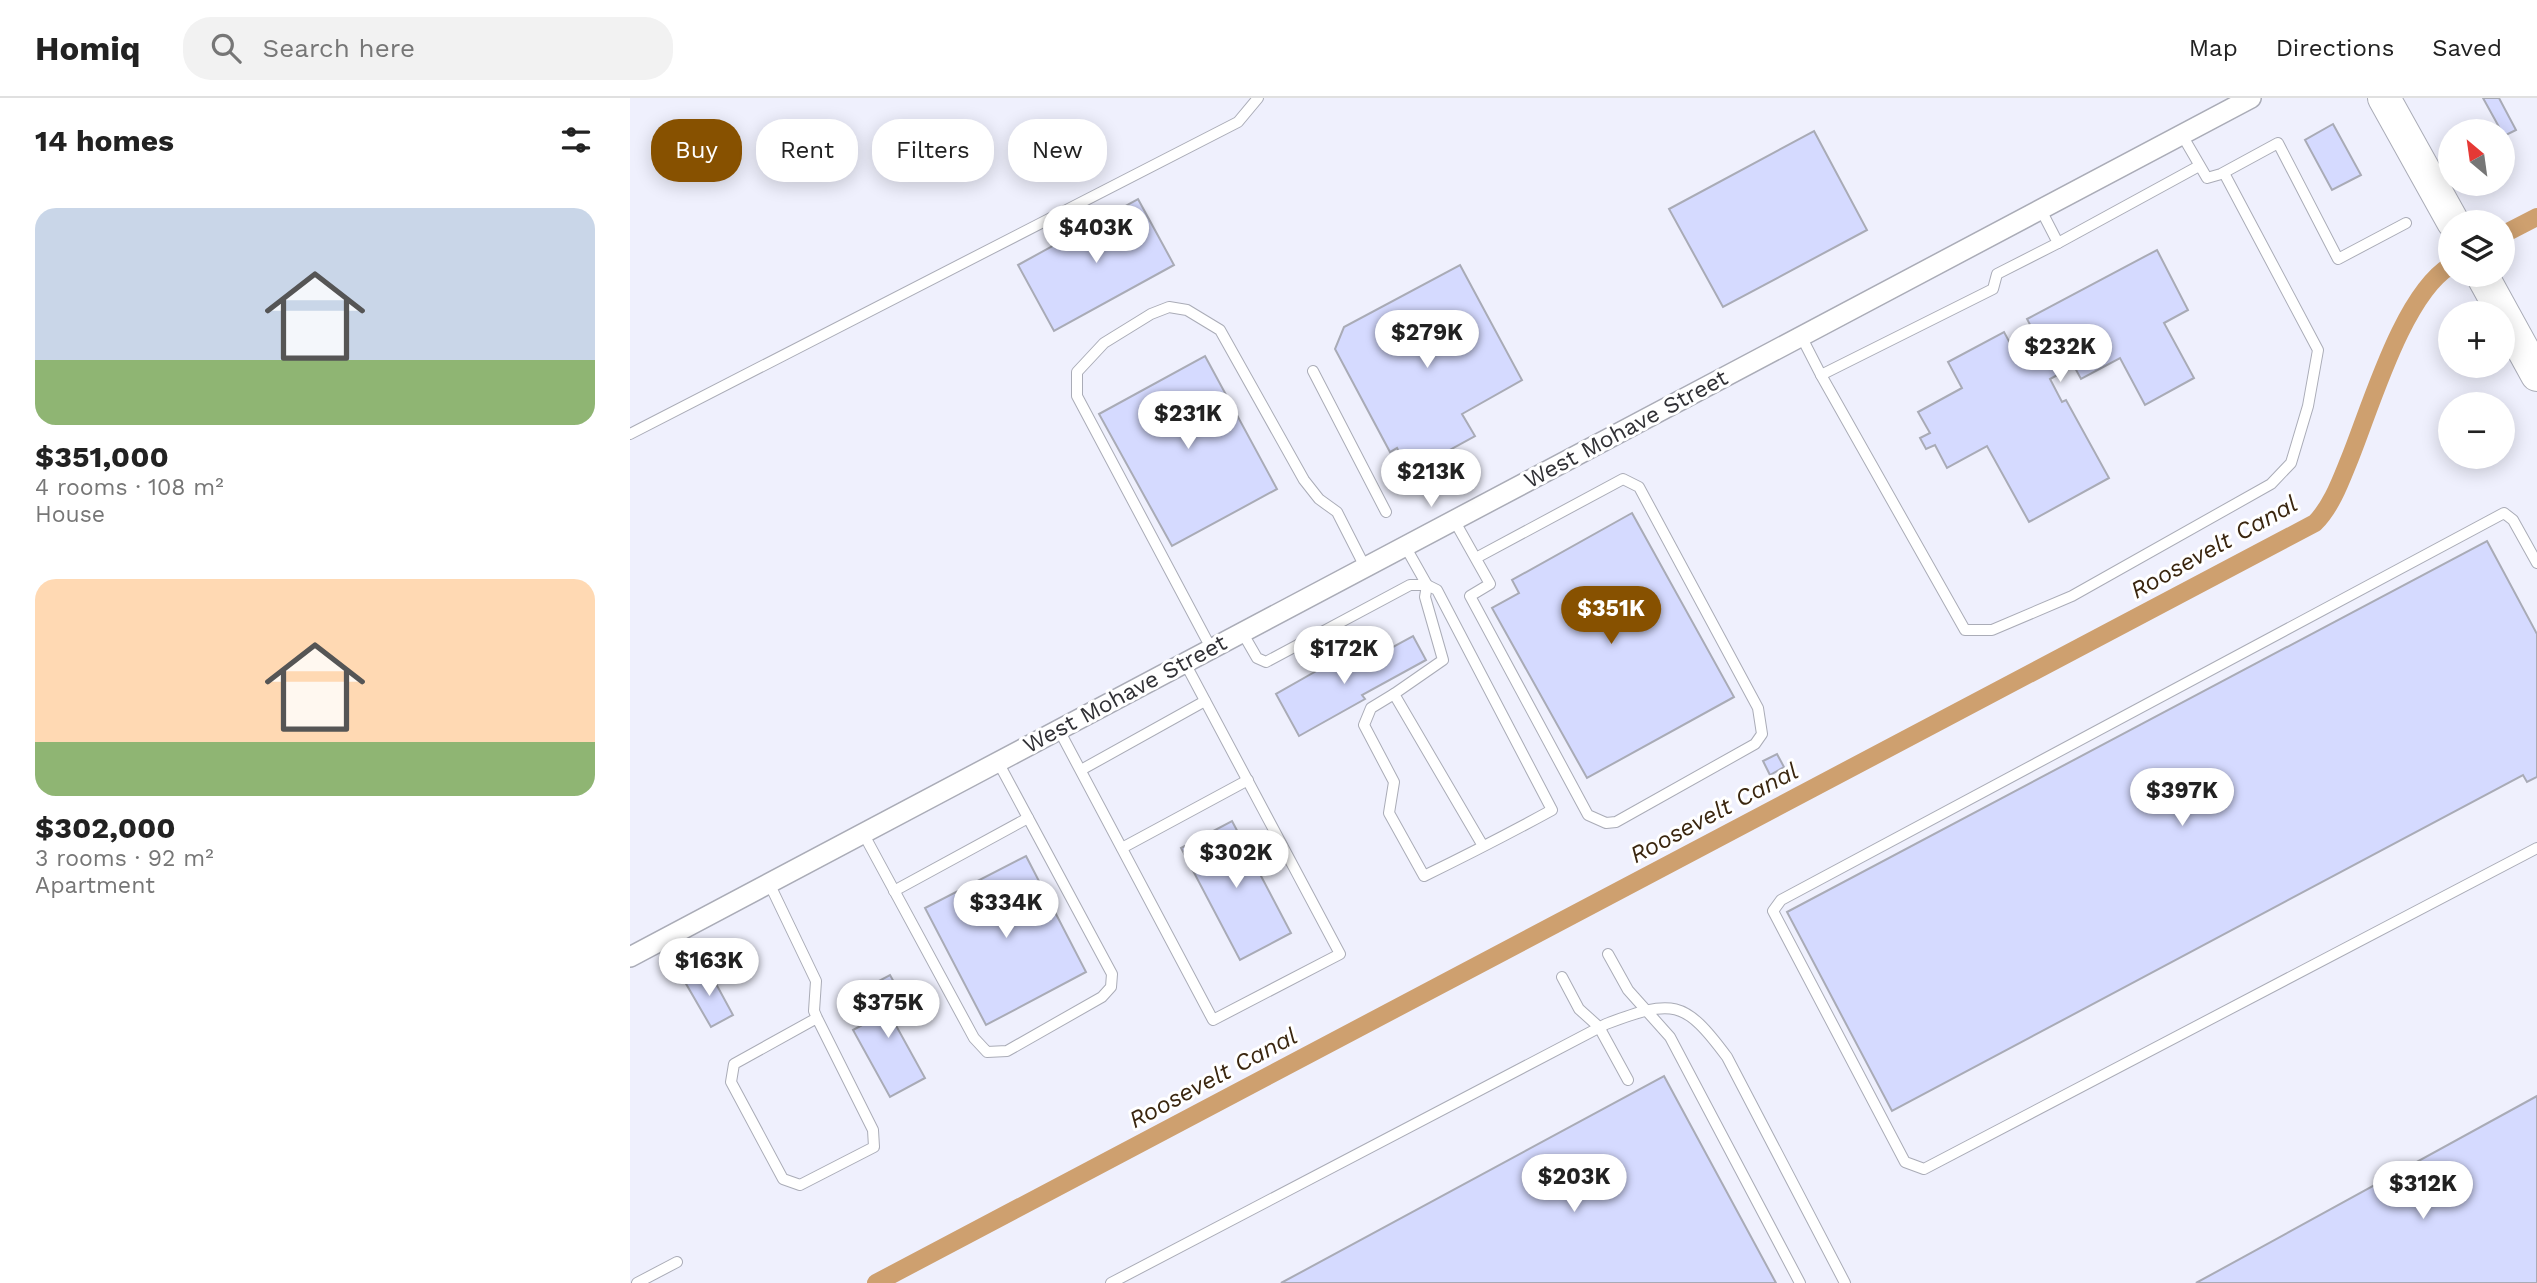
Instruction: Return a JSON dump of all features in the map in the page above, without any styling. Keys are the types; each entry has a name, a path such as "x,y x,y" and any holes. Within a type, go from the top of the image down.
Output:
{"main road":[{"path":"2384,98 2446,210"},
{"path":"2489,287 2537,375"}],"street":[{"name":"West Mohave Street","path":"630,957 2251,98"}],"lane":[{"path":"630,434 1238,122 1258,98"},
{"path":"2182,135 2207,178 2224,173 2278,143 2338,260 2406,223"},
{"path":"1821,375 1993,289 1997,275 2199,166"},
{"path":"1801,336 1965,630 1992,630 2072,597 2272,484 2291,463 2308,406 2318,350 2224,173"},
{"path":"2040,210 2058,243"},
{"path":"1211,648 1077,396 1077,372 1088,356 1152,314 1169,307 1187,310 1220,330 1304,480 1319,499 1336,512 1365,567"},
{"path":"1313,371 1386,512"},
{"path":"1454,520 1490,584 1469,596 1588,815 1605,823 1616,822 1755,744 1762,734 1758,708 1634,483 1623,479 1476,558"},
{"path":"2537,563 2513,520 2504,513 1781,900 1773,912 1905,1162 1924,1169 2537,848"},
{"path":"1405,546 1427,584 1437,590 1552,810 1424,876 1390,813 1394,782 1364,725 1371,708 1443,660 1425,597 1427,584"},
{"path":"1242,632 1257,658 1266,662 1410,585 1427,584"},
{"path":"1059,730 1213,1020 1340,954 1185,663"},
{"path":"1394,694 1483,846"},
{"path":"1081,770 1205,701"},
{"path":"863,834 974,1038 987,1052 1007,1051 1102,997 1111,987 1112,974 998,762"},
{"path":"1122,848 1248,780"},
{"path":"894,891 1028,818"},
{"path":"769,883 816,981 814,1011 873,1130 874,1147 800,1185 783,1179 731,1082 734,1064 817,1018"},
{"path":"1608,954 1628,990 1670,1037 1800,1283"},
{"path":"1562,977 1580,1009 1599,1027 1628,1080"},
{"path":"1111,1283 1599,1027 1646,1009 1679,1007 1704,1026 1727,1057 1845,1283"},
{"path":"637,1283 677,1262"}],"building":[{"path":"2483,98 2499,98 2510,119 2495,119"},
{"path":"2333,124 2361,175 2332,190 2305,140"},
{"path":"1814,131 1867,230 1723,307 1669,209"},
{"path":"1138,199 1174,265 1054,331 1018,265"},
{"path":"2157,250 2188,310 2164,323 2194,378 2145,405 2120,358 2081,379 2074,366 2050,379 2062,402 2066,400 2109,478 2029,522 1987,446 1947,468 1935,445 1926,449 1920,438 1930,433 1918,412 1962,388 1948,362 2004,332 2022,365 2045,353 2027,319"},
{"path":"1460,265 1522,380 1462,414 1475,436 1448,451 1434,497 1421,493 1397,448 1390,452 1335,349 1344,327"},
{"path":"1205,356 1277,489 1172,546 1099,414"},
{"path":"1632,513 1734,697 1587,778 1492,608 1519,593 1512,580"},
{"path":"2487,541 2537,634 2537,777 2527,782 2523,775 1892,1111 1787,912"},
{"path":"1413,636 1426,660 1362,695 1365,699 1299,736 1276,694 1341,657 1349,671"},
{"path":"1777,754 1784,767 1770,775 1763,761"},
{"path":"1232,821 1291,933 1240,960 1181,848"},
{"path":"1026,856 1086,972 986,1025 925,908"},
{"path":"708,969 733,1015 711,1027 685,982"},
{"path":"890,975 905,1002 888,1011 925,1078 890,1097 853,1030 877,1017 862,990"},
{"path":"1664,1076 1776,1283 1281,1283"},
{"path":"2537,1096 2537,1283 2196,1283"}],"waterway":[{"name":"Roosevelt Canal","path":"2515,228 2537,217"},
{"name":"Roosevelt Canal","path":"876,1283 2315,523 2339,484 2378,382 2403,326 2438,276"}]}
